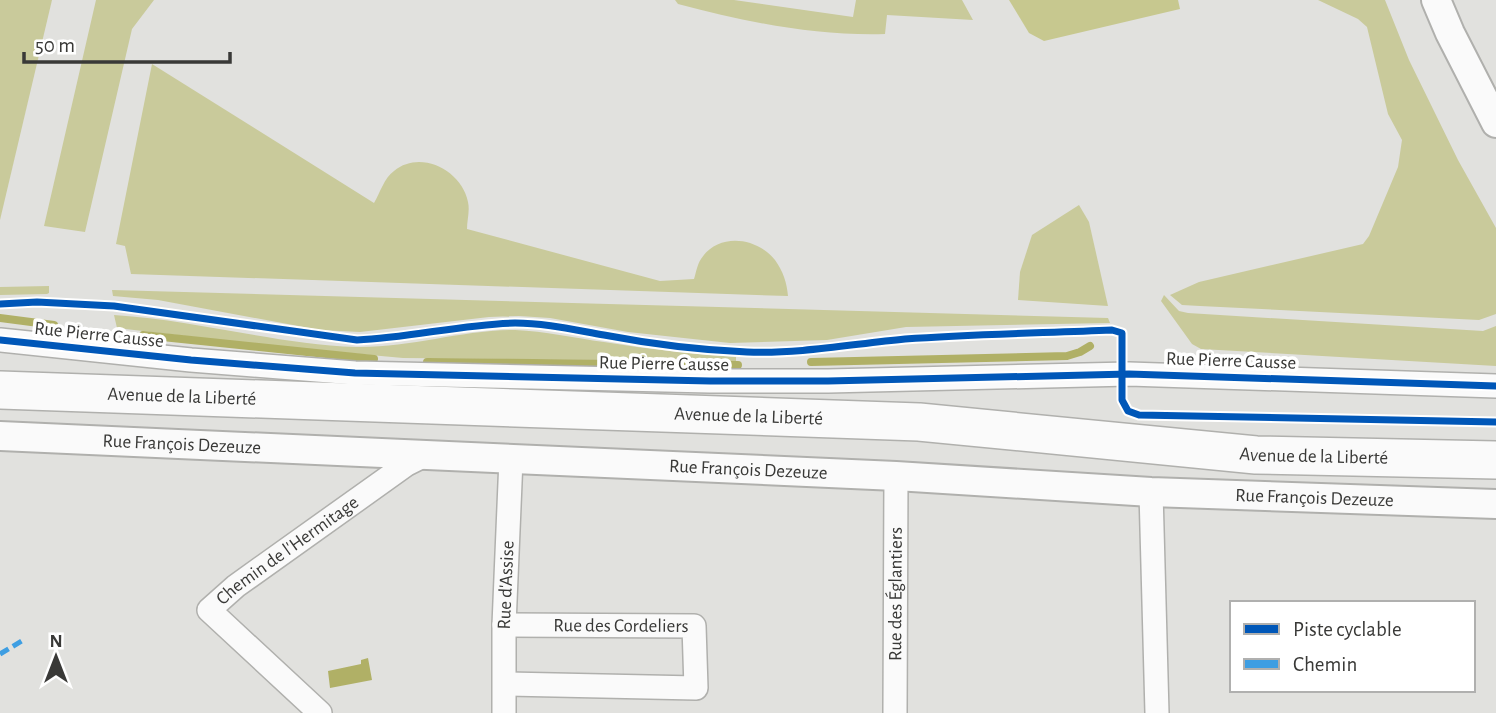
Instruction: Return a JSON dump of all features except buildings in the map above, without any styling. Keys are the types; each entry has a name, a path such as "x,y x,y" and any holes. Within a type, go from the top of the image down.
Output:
{"main road":[{"name":"Avenue de la Liberté","path":"0,390 919,422 1256,455 1496,460"}],"street":[{"path":"1436,0 1496,123"},
{"name":"Rue Pierre Causse","path":"0,340 191,360 355,373 710,381 1129,374 1496,386"},
{"name":"Rue François Dezeuze","path":"0,436 896,476 1151,492 1496,505"},
{"name":"Chemin de l'Hermitage","path":"320,713 209,610 236,586 407,464 425,455"},
{"name":"Rue d'Assise","path":"504,713 504,625 511,459"},
{"name":"Rue des Églantiers","path":"895,713 896,476"},
{"path":"1151,492 1157,713"},
{"name":"Rue des Cordeliers","path":"504,625 694,626 696,688 505,684"}],"green space":[{"path":"0,0 52,0 0,220"},
{"path":"96,0 154,0 132,29 85,232 44,226"},
{"path":"675,0 734,0 853,17 856,0 962,0 973,20 887,15 885,34 833,33 729,17 678,4"},
{"path":"1009,0 1178,0 1180,9 1044,41 1029,33"},
{"path":"1318,0 1385,0 1409,60 1458,160 1496,228 1496,314 1479,320 1182,305 1170,295 1199,282 1363,244 1369,236 1398,167 1402,140 1388,114 1367,27 1358,19"},
{"path":"152,64 374,203 394,171 416,162 428,163 449,173 464,191 469,205 467,229 660,281 694,279 700,261 708,250 727,241 748,242 767,252 775,260 784,277 788,296 131,274 125,246 116,244"},
{"path":"1079,205 1089,222 1108,306 1018,300 1020,272 1032,235"},
{"path":"49,286 47,294 0,295 0,287"},
{"path":"112,290 1108,318 1110,323 906,327 827,340 730,343 519,316 360,332 320,330 158,300 113,296"},
{"path":"1164,295 1179,311 1188,313 1483,331 1496,326 1496,366 1201,349 1192,344 1161,301"},
{"path":"114,315 356,347 396,345 515,330 736,357 736,361 403,358 117,328"}],"shaded area":[{"path":"368,658 372,680 330,688 328,671 361,664 361,660"}],"waterway":[{"path":"0,318 54,325"},
{"path":"143,335 374,359"},
{"path":"811,362 1067,356 1090,346"},
{"path":"427,362 738,365"}],"marked path":[{"path":"0,654 25,639"}],"cycle path":[{"path":"0,304 37,302 114,306 357,340 475,326 526,323 657,344 747,352 806,350 931,337 1112,330 1122,333 1122,400 1128,411 1139,415 1496,422"},
{"path":"0,340 191,360 355,373 710,381 1129,374 1496,386"}]}
